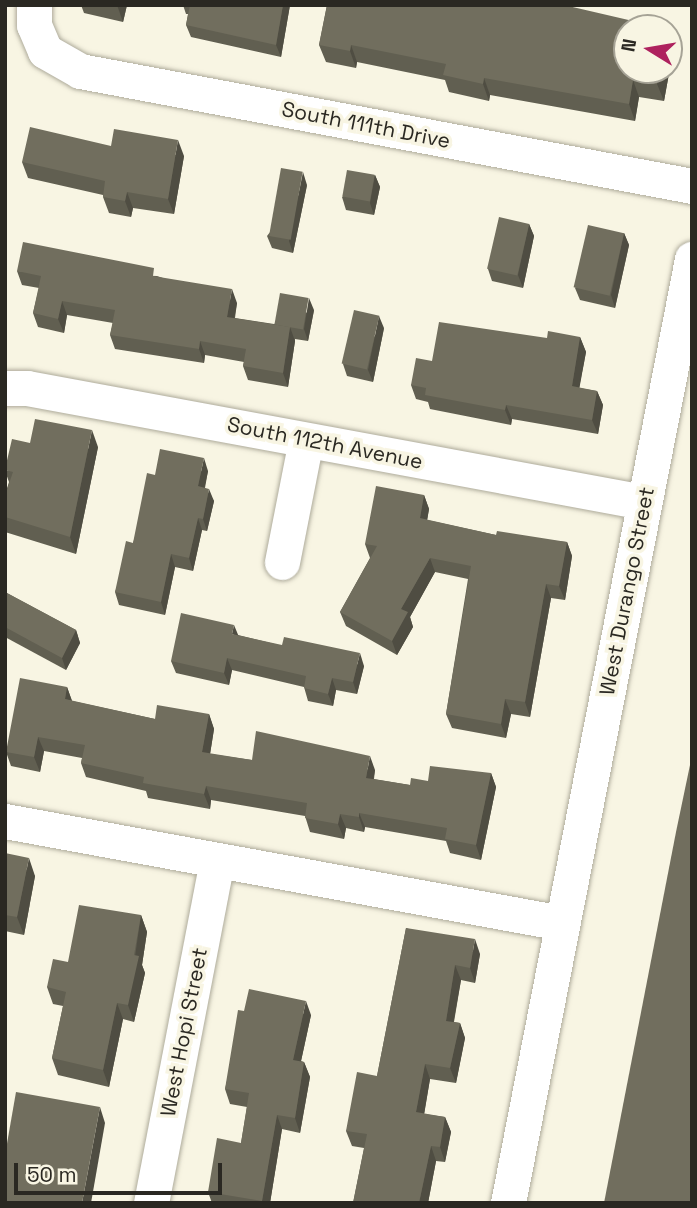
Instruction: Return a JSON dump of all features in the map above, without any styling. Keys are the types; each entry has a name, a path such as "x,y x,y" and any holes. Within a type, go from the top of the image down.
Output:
{"street":[{"name":"South 111th Drive","path":"34,5 34,25 45,51 80,71 692,186"},
{"name":"West Durango Street","path":"508,1203 692,259"},
{"name":"South 112th Avenue","path":"5,388 27,387 644,502"},
{"path":"282,562 306,440"},
{"path":"5,821 562,923"},
{"name":"West Hopi Street","path":"151,1203 217,861"}],"building":[{"path":"190,5 283,5 276,45 186,25"},
{"path":"327,5 564,5 613,16 613,84 632,84 629,104 484,78 483,84 443,75 446,64 351,45 350,51 319,45"},
{"path":"30,127 111,146 114,129 178,140 168,199 127,192 125,201 103,197 105,181 22,162"},
{"path":"281,168 303,172 291,240 269,236"},
{"path":"347,170 375,175 370,201 342,197"},
{"path":"499,217 529,224 517,276 487,269"},
{"path":"588,225 624,233 610,296 574,287"},
{"path":"23,242 154,268 153,276 232,289 227,317 290,327 283,373 243,366 246,349 200,341 199,349 110,335 115,310 62,301 58,319 33,313 41,276 17,271"},
{"path":"280,293 309,298 303,330 274,325"},
{"path":"354,310 379,316 367,369 342,364"},
{"path":"439,322 547,338 548,331 580,337 572,386 597,391 592,420 506,405 505,410 425,395 426,388 411,385 416,358 432,361"},
{"path":"35,419 92,430 70,537 5,517 5,495 13,472 5,469 12,439 30,443"},
{"path":"160,449 204,458 198,486 209,489 203,519 198,518 189,558 171,554 161,602 115,592 126,541 133,543 147,473 155,475"},
{"path":"376,486 424,495 420,518 496,535 497,531 567,542 559,586 546,584 525,702 505,699 501,724 446,714 471,566 430,558 401,609 408,612 392,641 340,612 377,546 365,544"},
{"path":"5,592 76,630 62,658 5,627"},
{"path":"181,613 234,625 232,634 282,645 284,637 360,653 353,682 332,678 328,694 304,688 306,676 227,658 224,673 171,661"},
{"path":"20,678 67,687 65,699 155,719 157,705 209,714 202,752 252,760 256,731 370,756 366,778 410,785 411,778 428,781 430,766 491,773 476,845 445,839 447,828 359,813 359,817 340,814 338,824 305,818 307,803 206,786 204,794 143,783 144,777 81,763 85,745 38,737 34,757 6,752"},
{"path":"690,765 692,1203 604,1203 676,832"},
{"path":"5,853 29,858 17,917 5,915"},
{"path":"79,905 141,915 134,955 139,956 128,1005 117,1003 103,1070 52,1058 66,992 47,987 53,959 68,962"},
{"path":"406,928 475,939 470,968 455,965 446,1021 460,1023 450,1068 425,1064 416,1112 445,1117 440,1147 431,1146 419,1203 353,1203 367,1134 346,1131 357,1072 377,1076"},
{"path":"249,989 306,1001 293,1060 304,1062 295,1118 277,1115 262,1201 208,1192 217,1138 241,1143 249,1093 225,1089 238,1010 244,1011"},
{"path":"16,1092 100,1107 82,1203 5,1203 5,1155"}]}
